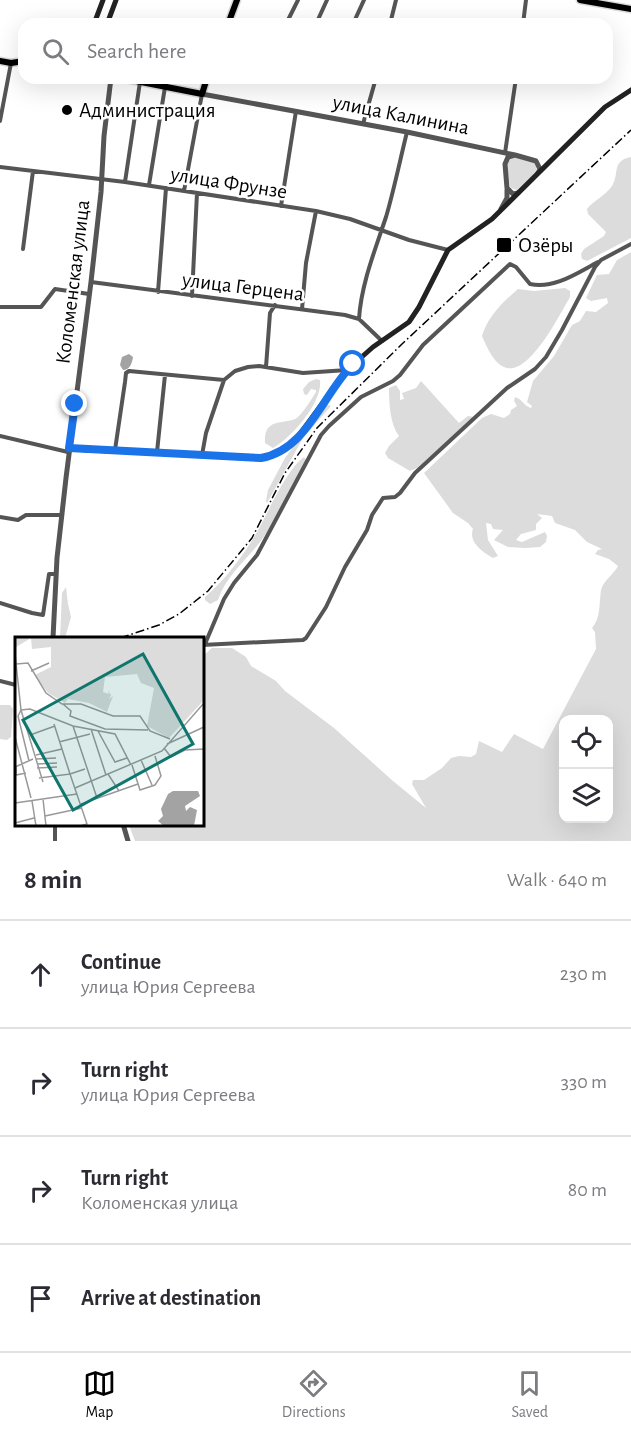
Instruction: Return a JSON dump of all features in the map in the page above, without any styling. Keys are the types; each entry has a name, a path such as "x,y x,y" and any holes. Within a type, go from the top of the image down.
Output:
{"main road":[{"path":"96,18 103,0"},
{"path":"109,18 116,0"},
{"path":"230,18 237,0"},
{"path":"580,0 631,9"},
{"path":"0,61 18,62"},
{"name":"улица Калинина","path":"152,84 202,94"},
{"path":"202,94 205,84"},
{"path":"69,450 115,450 261,458 283,450 305,429 347,370 413,316 448,250 499,213 604,107 631,90"}],"street":[{"path":"289,18 298,0"},
{"path":"319,18 327,0"},
{"path":"355,18 364,0"},
{"path":"392,18 396,0"},
{"path":"524,18 526,0"},
{"path":"0,121 11,63"},
{"name":"Коломенская улица","path":"53,637 56,574 101,192 100,180 110,84"},
{"path":"125,182 140,84"},
{"path":"363,124 374,84"},
{"path":"505,153 515,84"},
{"path":"149,185 165,87"},
{"path":"184,191 202,94"},
{"name":"улица Калинина","path":"202,94 407,132 515,155"},
{"path":"281,206 296,111"},
{"path":"383,341 359,319 364,289 407,132"},
{"path":"497,151 503,155 507,189 507,198 499,213"},
{"path":"505,164 508,157 515,155 536,161 540,169 537,175"},
{"name":"улица Фрунзе","path":"0,167 149,185 316,211 448,250"},
{"path":"23,249 33,171"},
{"path":"158,292 166,188"},
{"path":"507,189 513,194 518,193"},
{"path":"192,296 197,193"},
{"path":"302,309 306,263 316,211"},
{"path":"601,260 590,274 576,305 546,357 535,369 507,388 415,473 400,493 395,497 383,498 326,606 306,638 303,640 204,644 224,599 257,555 321,435 339,415 361,397 400,375 423,345 510,264 516,267 530,284 537,286 564,280 601,260 631,244"},
{"name":"улица Герцена","path":"91,282 275,305 359,319"},
{"path":"0,307 41,307 55,289 89,294"},
{"path":"266,368 270,313 275,305"},
{"path":"202,455 206,433 224,380 241,368 266,368 303,374 347,370"},
{"path":"115,450 124,382 129,371 224,380"},
{"path":"157,452 165,375"},
{"path":"0,436 69,450"},
{"path":"0,517 18,520 26,515 63,515"},
{"path":"0,603 42,615 48,574 56,574"},
{"path":"0,681 15,685"},
{"path":"123,826 128,841"}],"shaded area":[{"path":"515,157 533,162 537,167 536,173 517,190 510,186 507,166 509,159"},
{"path":"631,157 631,238 587,261 582,259 581,254 584,249 604,236 606,232 588,214 587,209 612,186 621,161"},
{"path":"631,252 631,841 135,841 129,826 204,826 204,655 212,648 232,648 246,657 251,666 276,681 285,691 334,728 426,808 412,784 413,780 424,780 442,768 451,758 471,757 476,754 479,741 502,752 514,734 543,749 559,719 559,823 613,823 613,715 561,715 596,649 595,632 592,628 598,615 601,590 618,566 609,559 595,554 602,549 587,542 575,530 555,523 552,516 537,514 542,518 536,524 536,530 521,534 516,540 522,542 545,532 546,542 540,547 508,547 494,540 503,530 493,529 491,524 486,523 488,540 498,556 493,558 477,546 472,534 473,529 453,513 424,473 482,418 491,414 504,418 510,414 511,410 517,406 514,401 515,397 531,408 532,406 527,402 533,381 554,356 572,325 580,321 586,311 596,312 608,303 607,298 591,301 586,298 597,275 609,274 617,260"},
{"path":"565,288 570,291 570,297 535,352 516,367 507,368 498,363 482,336 497,310 518,289 534,291"},
{"path":"129,354 133,357 131,364 123,370 120,365 122,357"},
{"path":"320,380 320,388 305,418 289,436 273,448 265,443 268,428 277,423 294,420 303,411 316,390 311,389 307,395 304,394 303,389 309,382"},
{"path":"421,381 459,423 468,416 474,417 417,468 410,471 388,458 385,453 399,436 392,420 389,388 396,385 400,391 400,400 404,399 402,393 416,388"},
{"path":"326,404 331,406 303,438 267,503 268,490 285,458"},
{"path":"304,457 306,460 271,526 227,582 218,600 210,604 205,597 220,583 240,558 257,532 284,481"},
{"path":"66,587 71,617 65,637 60,637 62,593"},
{"path":"0,705 10,705 13,709 11,737 7,740 0,739"}],"railway":[{"path":"123,637 159,625 179,614 208,591 252,538 285,473 317,428 402,344 631,130"}],"place":[{"name":"Администрация","path":"67,110"},
{"name":"Озёры","path":"504,245"}],"route":[{"path":"75,404 69,448 270,457 294,442 331,390 353,364"}]}
